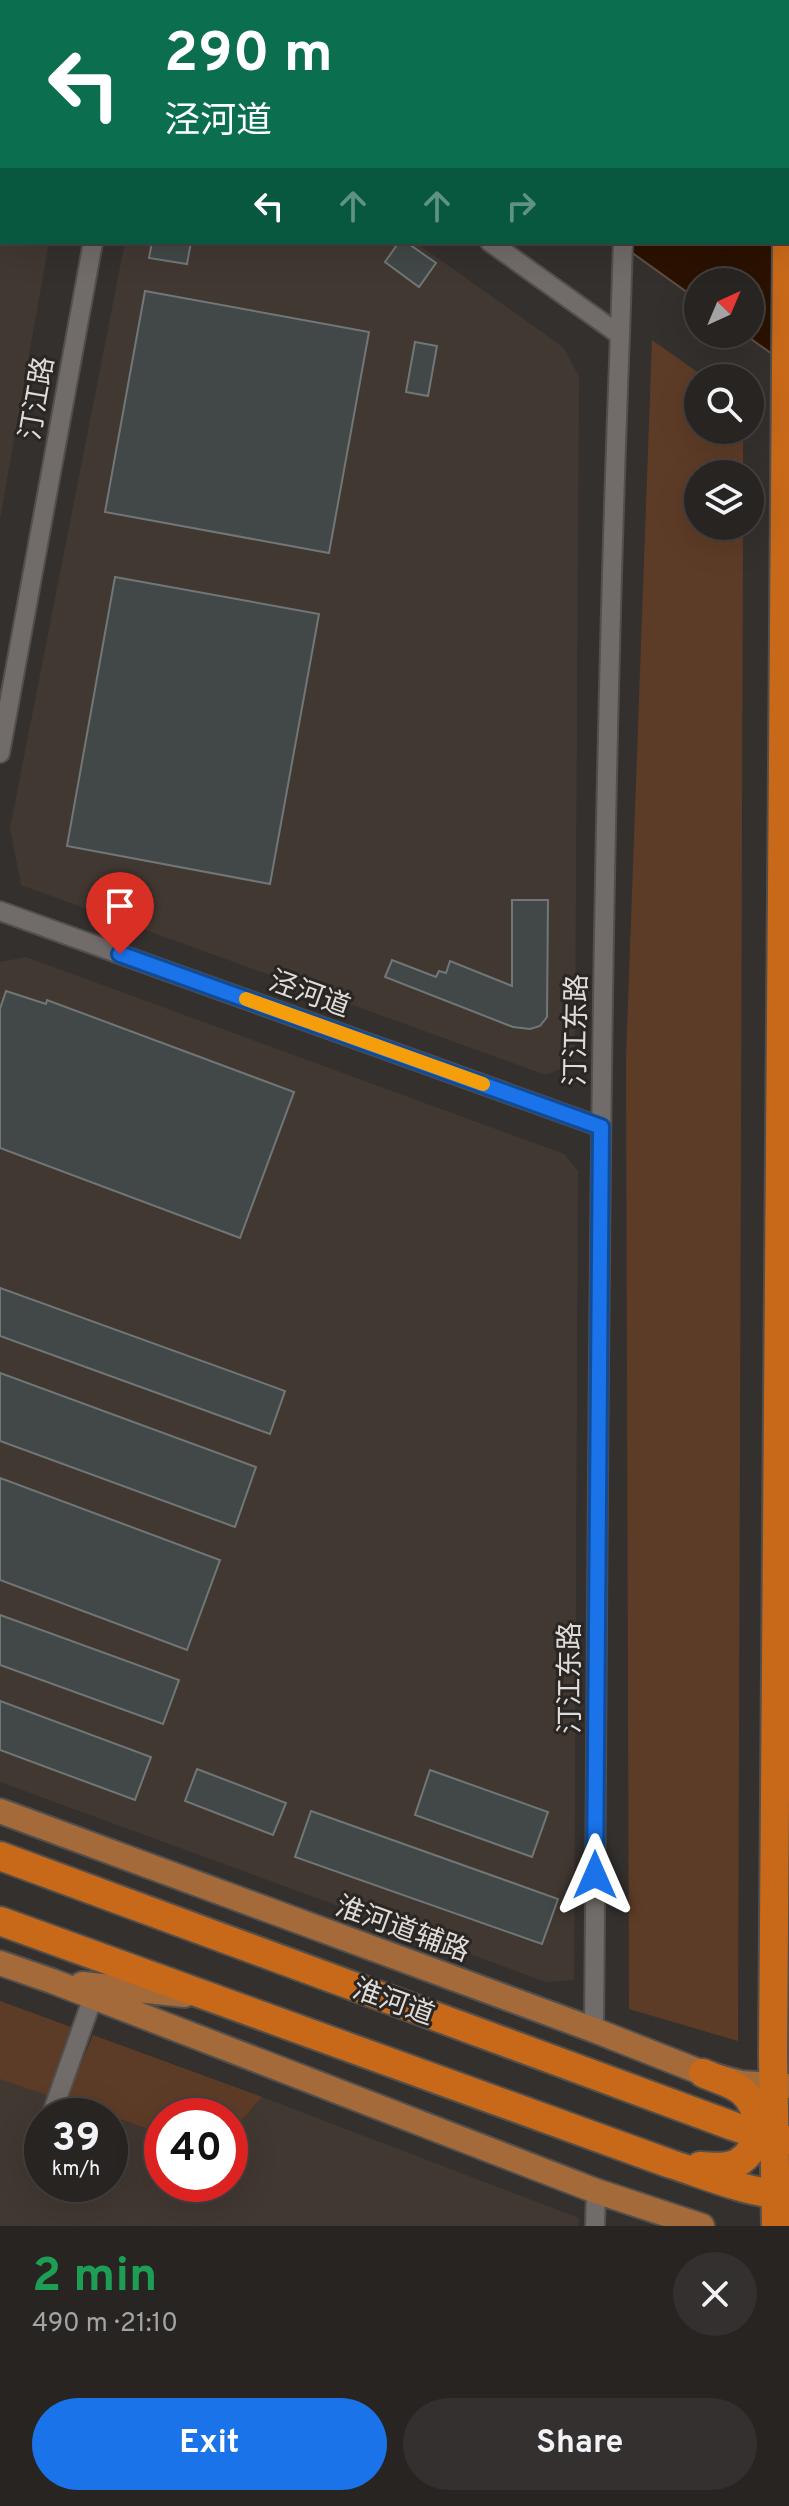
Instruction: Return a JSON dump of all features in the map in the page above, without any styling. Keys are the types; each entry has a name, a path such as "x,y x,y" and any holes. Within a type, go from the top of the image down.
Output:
{"highway":[{"path":"776,2226 782,2195 774,2138 782,2086 773,2039 787,244"},
{"name":"淮河道","path":"0,1856 774,2138"},
{"path":"0,1921 671,2164 782,2195"},
{"path":"703,2073 745,2094 774,2138"},
{"path":"671,2164 705,2167 733,2164 774,2138"}],"main road":[{"name":"淮河道辅路","path":"0,1811 703,2073 742,2083 782,2086"},
{"path":"0,1963 596,2191 702,2226"},
{"path":"52,1981 203,1997"}],"street":[{"name":"汀江路","path":"0,753 93,244"},
{"path":"493,244 620,335"},
{"name":"汀江东路","path":"594,2030 601,1127 615,460 623,244"},
{"name":"泾河道","path":"0,911 601,1127"},
{"path":"57,2098 93,1997"},
{"path":"595,2226 596,2191"}],"shaded area":[{"path":"0,244 49,244 0,519"},
{"path":"125,244 418,244 563,347 579,376 575,1045 560,1069 546,1075 21,885 10,828"},
{"path":"620,244 775,244 789,255 789,366 764,348 764,268 684,268 684,290"},
{"path":"652,340 686,364 684,444 743,444 743,460 684,460 684,540 743,540 738,2041 629,2009 626,1059"},
{"path":"26,957 564,1154 578,1171 574,1980 546,1982 0,1782 0,962"},
{"path":"0,2001 71,2027 47,2095 0,2079"},
{"path":"93,2035 262,2097 248,2113 248,2098 144,2098 144,2128 128,2122 128,2098 67,2098"},
{"path":"0,2078 58,2098 24,2098 24,2202 128,2202 128,2122 144,2128 144,2202 248,2202 248,2113 262,2097 579,2218 578,2226 0,2226"}],"building":[{"path":"152,244 191,244 187,264 149,258"},
{"path":"398,244 409,244 436,263 419,287 385,262"},
{"path":"145,291 369,332 329,553 105,512"},
{"path":"415,342 437,346 428,396 406,392"},
{"path":"115,577 319,614 270,884 67,846"},
{"path":"512,900 548,900 547,1017 540,1026 530,1029 513,1027 385,977 392,960 436,977 439,971 446,973 450,961 512,986"},
{"path":"6,991 46,1004 47,1000 294,1092 240,1238 0,1148 0,1009"},
{"path":"0,1288 285,1391 270,1434 0,1336"},
{"path":"0,1373 256,1467 235,1527 0,1441"},
{"path":"0,1478 220,1560 187,1650 0,1580"},
{"path":"0,1615 179,1680 163,1724 0,1665"},
{"path":"0,1701 151,1757 135,1800 0,1750"},
{"path":"197,1769 286,1803 273,1835 185,1801"},
{"path":"430,1770 548,1812 532,1857 415,1815"},
{"path":"311,1811 558,1899 542,1944 295,1857"}],"slow traffic":[{"path":"246,999 483,1084"}],"route":[{"path":"120,954 601,1127 595,1875"}]}
